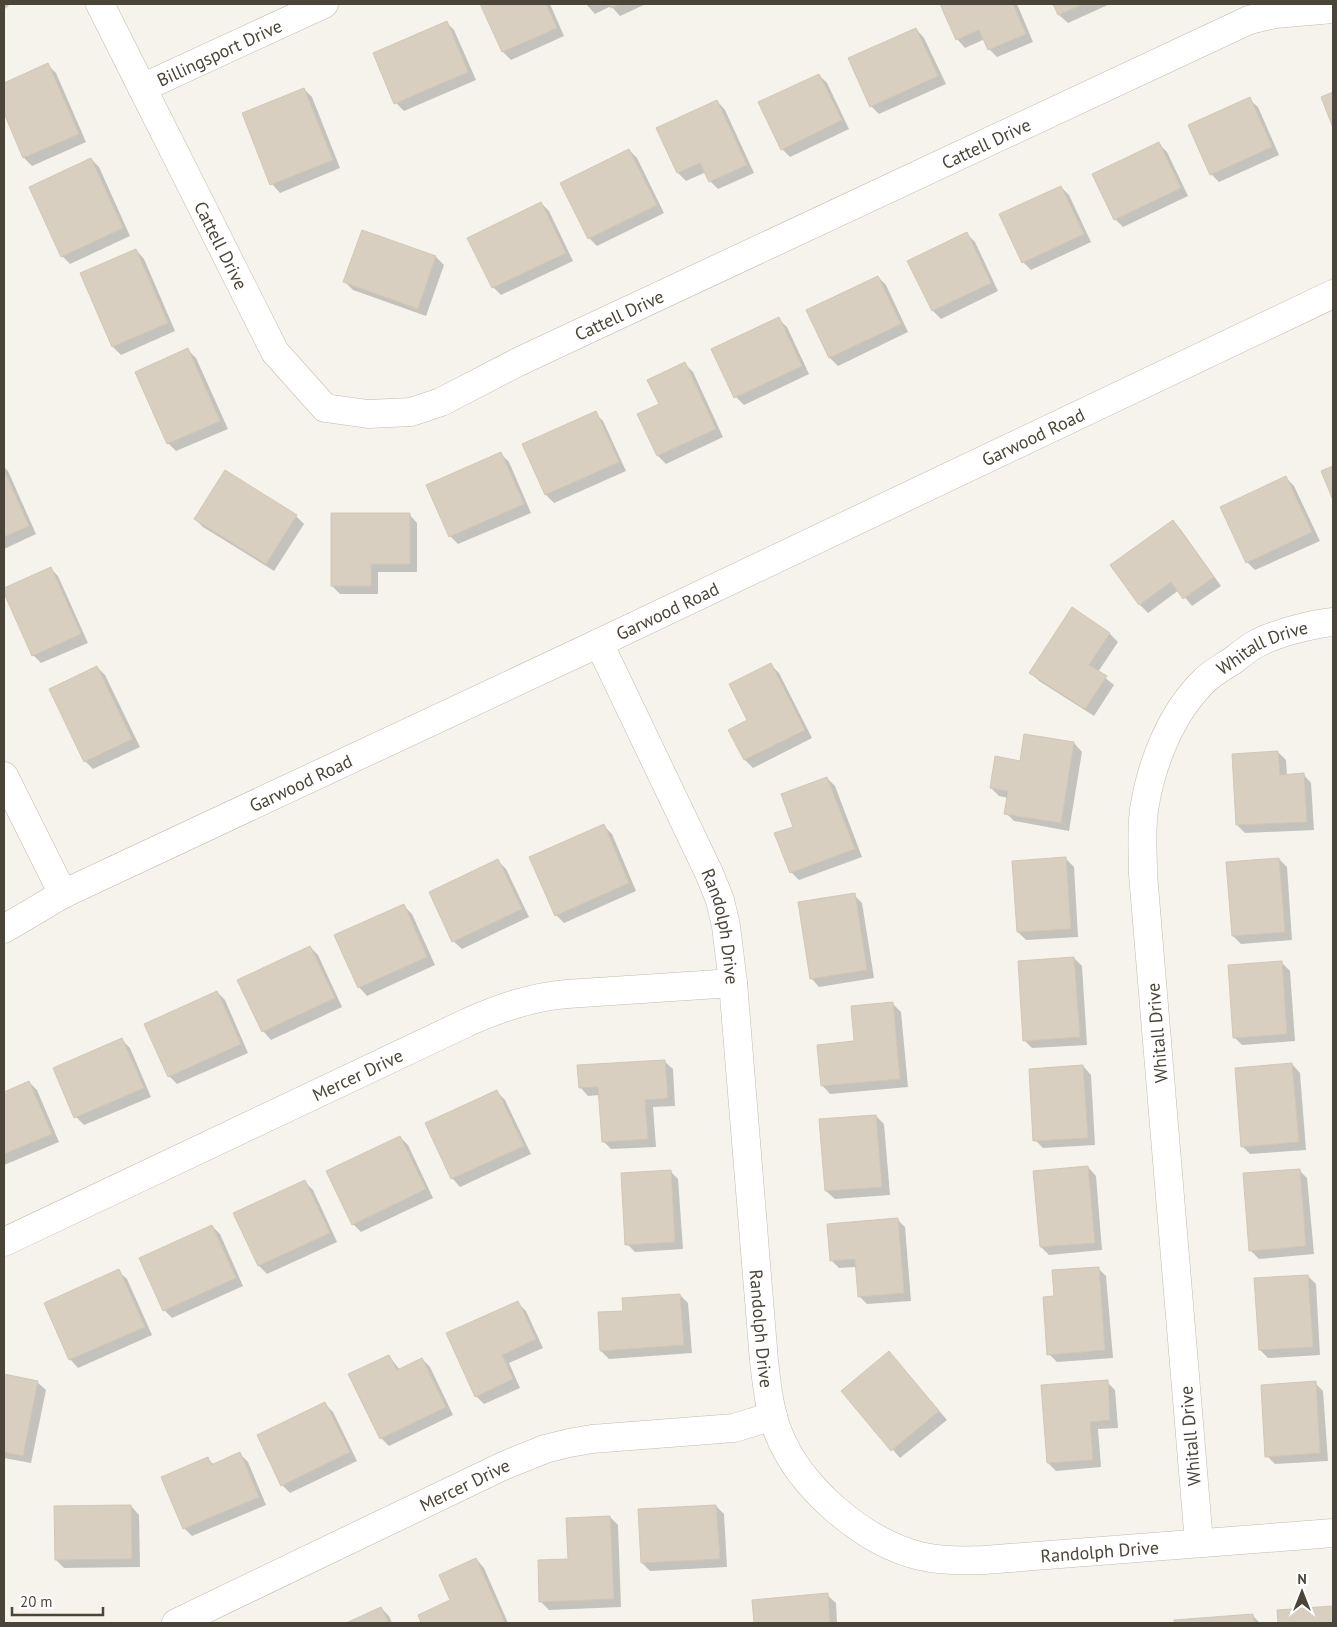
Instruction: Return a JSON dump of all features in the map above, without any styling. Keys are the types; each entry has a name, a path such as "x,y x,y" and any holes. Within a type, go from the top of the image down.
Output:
{"street":[{"name":"Cattell Drive","path":"100,4 275,352 325,408 368,414 410,412 441,402 518,362 1249,20 1275,14 1333,8"},
{"name":"Billingsport Drive","path":"142,88 324,4"},
{"name":"Garwood Road","path":"4,929 63,894 599,643 1333,294"},
{"name":"Whitall Drive","path":"1199,1543 1143,874 1144,811 1150,779 1160,751 1186,703 1205,680 1254,645 1286,633 1333,622"},
{"name":"Randolph Drive","path":"599,643 686,820 720,900 726,926 733,982 764,1361 773,1416 783,1445 818,1494 832,1507 864,1530 900,1549 920,1556 962,1561 1333,1533"},
{"path":"4,776 63,894"},
{"name":"Mercer Drive","path":"4,1242 458,1027 516,1003 542,996 733,982"},
{"name":"Mercer Drive","path":"176,1623 503,1466 545,1449 592,1439 734,1428 773,1416"}],"building":[{"path":"480,4 546,4 557,28 502,52"},
{"path":"609,4 621,4 611,8"},
{"path":"940,4 1013,4 1026,34 988,50 979,30 956,40"},
{"path":"1053,4 1084,4 1058,15"},
{"path":"447,21 468,72 394,104 373,53"},
{"path":"916,28 938,76 870,107 848,58"},
{"path":"48,63 79,134 23,158 4,113 4,83"},
{"path":"819,74 842,120 781,150 758,102"},
{"path":"304,88 333,160 270,185 242,113"},
{"path":"1333,92 1333,128 1321,97"},
{"path":"1250,97 1272,147 1210,175 1188,125"},
{"path":"717,100 747,165 709,182 700,163 677,173 656,128"},
{"path":"1159,142 1181,188 1114,220 1092,174"},
{"path":"629,149 657,205 588,239 560,183"},
{"path":"91,158 123,228 61,257 29,187"},
{"path":"1061,186 1084,234 1022,263 999,214"},
{"path":"541,202 566,253 492,288 467,238"},
{"path":"362,230 436,256 418,309 343,282"},
{"path":"967,232 991,283 932,311 907,261"},
{"path":"136,249 168,323 112,347 80,273"},
{"path":"878,276 901,324 829,358 806,310"},
{"path":"779,317 802,366 734,398 711,349"},
{"path":"188,348 220,421 167,444 135,372"},
{"path":"685,362 716,429 657,456 637,414 659,404 647,380"},
{"path":"596,411 619,462 545,495 522,444"},
{"path":"501,452 524,504 449,537 426,485"},
{"path":"1333,466 1333,500 1321,471"},
{"path":"4,470 29,526 4,537"},
{"path":"225,470 297,515 266,564 194,519"},
{"path":"1286,476 1312,532 1246,563 1220,507"},
{"path":"331,513 410,513 410,564 371,564 371,586 331,586"},
{"path":"1173,520 1214,577 1183,599 1171,582 1139,605 1110,565"},
{"path":"51,567 81,634 32,656 4,593 4,588"},
{"path":"1072,607 1110,633 1089,665 1107,676 1085,709 1029,673"},
{"path":"771,663 805,730 744,760 728,730 747,720 729,684"},
{"path":"97,666 132,739 84,762 49,689"},
{"path":"1024,734 1074,742 1061,823 1004,814 1008,791 990,788 995,756 1020,761"},
{"path":"1278,751 1280,775 1304,773 1307,822 1236,825 1232,754"},
{"path":"827,777 855,849 790,873 774,833 793,827 781,794"},
{"path":"604,824 629,883 555,916 529,857"},
{"path":"1066,857 1071,929 1017,932 1012,861"},
{"path":"1279,858 1285,932 1232,936 1226,862"},
{"path":"498,859 522,909 452,942 429,892"},
{"path":"855,893 867,970 810,979 798,902"},
{"path":"404,904 427,957 358,988 334,935"},
{"path":"310,946 335,998 262,1032 237,980"},
{"path":"1074,957 1080,1037 1023,1041 1018,961"},
{"path":"1282,961 1287,1034 1233,1038 1228,965"},
{"path":"217,991 241,1044 168,1077 144,1024"},
{"path":"893,1002 900,1079 821,1086 817,1045 854,1041 851,1006"},
{"path":"122,1038 144,1088 74,1118 53,1068"},
{"path":"665,1060 668,1098 645,1100 648,1139 602,1142 598,1087 579,1088 577,1065"},
{"path":"1292,1063 1299,1142 1241,1147 1235,1068"},
{"path":"1083,1065 1088,1138 1033,1141 1029,1069"},
{"path":"29,1081 52,1134 4,1154 4,1092"},
{"path":"497,1090 524,1146 451,1179 425,1123"},
{"path":"876,1115 882,1187 825,1191 819,1119"},
{"path":"400,1136 426,1189 352,1225 326,1171"},
{"path":"1088,1166 1095,1243 1040,1247 1033,1171"},
{"path":"1300,1169 1306,1246 1249,1251 1243,1173"},
{"path":"671,1170 675,1242 625,1245 621,1173"},
{"path":"305,1180 330,1233 258,1266 233,1213"},
{"path":"898,1218 904,1293 858,1297 855,1259 830,1261 827,1224"},
{"path":"212,1225 236,1278 163,1311 139,1258"},
{"path":"1099,1267 1105,1350 1047,1355 1043,1297 1054,1296 1052,1270"},
{"path":"119,1269 145,1327 69,1360 44,1303"},
{"path":"1308,1275 1313,1347 1259,1350 1254,1278"},
{"path":"680,1294 684,1345 600,1351 598,1312 623,1311 622,1298"},
{"path":"518,1301 536,1339 502,1355 513,1379 475,1397 446,1333"},
{"path":"889,1351 939,1411 891,1451 841,1391"},
{"path":"389,1355 397,1370 422,1358 446,1407 380,1439 348,1374"},
{"path":"4,1374 38,1381 23,1456 4,1452"},
{"path":"1108,1380 1110,1420 1090,1422 1093,1460 1047,1463 1041,1385"},
{"path":"1316,1381 1320,1453 1265,1457 1261,1385"},
{"path":"325,1402 350,1452 281,1486 257,1435"},
{"path":"240,1452 259,1497 183,1529 161,1477 208,1457 211,1465"},
{"path":"131,1505 132,1559 55,1560 54,1506"},
{"path":"716,1505 720,1559 641,1563 638,1509"},
{"path":"610,1516 614,1599 539,1602 538,1560 568,1559 566,1518"},
{"path":"476,1558 505,1623 421,1623 418,1615 450,1600 439,1575"},
{"path":"828,1593 830,1623 754,1623 752,1600"},
{"path":"1333,1606 1333,1623 1278,1623 1277,1610"},
{"path":"381,1607 389,1623 346,1623"},
{"path":"1253,1614 1254,1623 1174,1623 1174,1620"}]}
